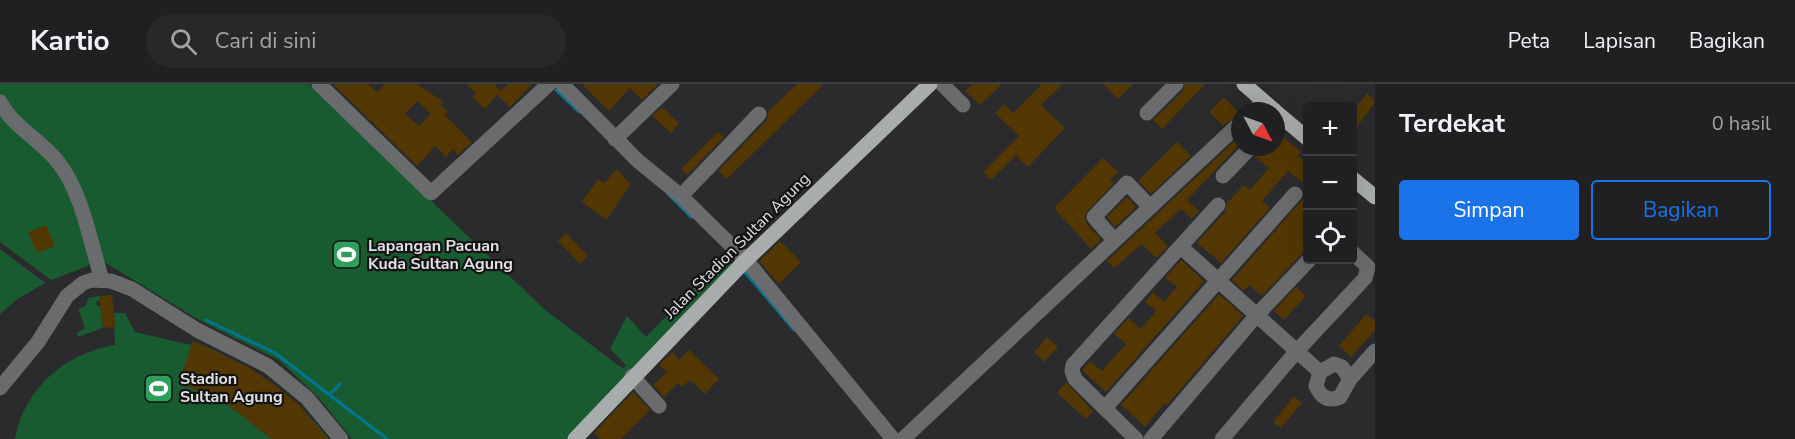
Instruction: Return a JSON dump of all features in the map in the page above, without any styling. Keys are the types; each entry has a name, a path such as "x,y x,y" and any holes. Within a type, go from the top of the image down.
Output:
{"main road":[{"name":"Jalan Stadion Sultan Agung","path":"575,439 632,376 742,264 930,84"},
{"path":"1244,84 1261,102"},
{"path":"1285,122 1303,135"},
{"path":"1357,181 1375,197"}],"street":[{"path":"320,84 431,193 549,84"},
{"path":"615,139 672,84"},
{"path":"942,84 963,105"},
{"path":"1146,113 1176,84"},
{"path":"572,88 615,139 681,196 893,439"},
{"path":"0,102 17,126 52,155 66,175 76,196 102,280"},
{"path":"681,196 759,114"},
{"path":"903,439 1231,131"},
{"path":"1223,176 1242,156"},
{"path":"1114,240 1094,217 1127,183 1150,207"},
{"path":"1105,408 1295,194"},
{"path":"1136,439 1076,379 1072,371 1073,365 1218,205"},
{"path":"1180,247 1320,372"},
{"path":"1222,439 1296,351 1365,278 1368,267 1357,256"},
{"path":"1151,439 1256,316 1305,264"},
{"path":"0,388 38,342 67,296 83,283 102,280 132,289 197,330 268,366 307,398 341,439"},
{"path":"1350,379 1342,367 1334,364 1320,372 1316,386 1319,393 1333,400 1346,391 1350,379 1375,351"},
{"path":"632,376 659,406"}],"green space":[{"name":"Lapangan Pacuan Kuda Sultan Agung","path":"0,84 309,84 544,309 623,369 626,365 610,349 627,316 646,337 724,257 732,265 574,430 569,439 352,439 319,398 279,360 199,320 101,260 80,197 0,97"},
{"path":"0,109 62,173 91,260 88,266 51,280 0,242"},
{"path":"0,249 45,283 16,300 0,314"},
{"path":"99,296 99,301 96,301 97,306 100,306 103,328 78,337 77,333 85,328 78,309 86,306 88,298"},
{"name":"Stadion Sultan Agung","path":"114,313 125,313 135,332 191,345 193,341 232,359 267,381 300,407 329,439 15,439 27,404 50,376 80,356 115,345"}],"building":[{"path":"333,84 368,84 377,92 385,84 417,84 444,102 440,105 448,112 445,115 472,142 458,155 453,149 446,157 435,146 417,166","holes":["417,101 431,114 419,126 405,114"]},
{"path":"466,84 494,84 501,91 507,84 532,84 510,107 497,95 485,109 472,97 476,93"},
{"path":"582,84 658,84 642,100 630,88 609,111"},
{"path":"797,84 824,84 727,179 718,171 766,121 768,112"},
{"path":"972,84 1002,84 980,105 965,91"},
{"path":"1042,84 1063,84 1041,105 1065,128 1028,167 1016,155 991,180 983,172 1019,136 995,113 1004,104 1013,113"},
{"path":"1103,84 1133,84 1118,99"},
{"path":"1185,84 1205,84 1162,129 1153,120 1183,91"},
{"path":"1367,93 1375,102 1357,127 1357,107"},
{"path":"1224,97 1231,104 1231,120 1223,126 1209,112"},
{"path":"662,107 679,123 671,133 652,116"},
{"path":"718,132 724,137 687,175 681,169"},
{"path":"1285,139 1301,152 1298,156 1303,160 1303,182 1288,171 1262,201 1270,208 1221,263 1197,243 1225,212 1227,203 1244,185 1250,190 1269,168 1255,157 1285,156"},
{"path":"1177,142 1191,156 1151,194 1138,181"},
{"path":"1231,144 1231,154 1187,200 1199,211 1192,219 1181,209 1155,233 1168,246 1156,258 1142,244 1114,268 1107,261"},
{"path":"1103,158 1118,172 1110,180 1114,183 1085,214 1086,223 1101,240 1091,249 1054,208"},
{"path":"617,169 630,184 607,220 582,202 598,179 604,183"},
{"path":"1127,197 1136,207 1115,227 1107,217"},
{"path":"1303,198 1303,252 1262,296 1249,285 1244,291 1232,280"},
{"path":"46,225 55,246 37,253 28,232"},
{"path":"566,233 588,256 580,264 558,241"},
{"path":"780,241 801,262 779,284 759,261"},
{"path":"1181,260 1204,281 1106,392 1082,370 1090,361 1102,371 1126,344 1114,334 1128,318 1141,329 1156,311 1145,302 1153,292 1164,302 1177,287 1165,278"},
{"path":"1296,287 1306,296 1284,320 1274,311"},
{"path":"1219,294 1243,316 1167,405 1165,403 1145,427 1121,405"},
{"path":"112,295 115,327 103,328 99,296"},
{"path":"1366,314 1375,321 1375,330 1351,357 1339,346"},
{"path":"1047,337 1058,347 1044,362 1034,352"},
{"path":"193,341 248,367 276,386 298,404 328,439 271,439 231,407 179,382"},
{"path":"689,350 719,379 705,394 690,380 682,387 678,383 664,397 653,385 667,372 659,365 672,352 679,360"},
{"path":"1066,382 1093,411 1086,419 1057,393"},
{"path":"633,392 650,410 621,439 601,439 594,433"},
{"path":"1294,396 1302,403 1281,428 1273,422"}],"waterway":[{"path":"556,90 579,112"},
{"path":"668,194 691,217"},
{"path":"744,271 794,330"},
{"path":"206,320 275,353 387,439"},
{"path":"330,394 340,384"}],"place":[{"name":"Lapangan Pacuan Kuda Sultan Agung","path":"347,255"},
{"name":"Stadion Sultan Agung","path":"159,388"}]}
